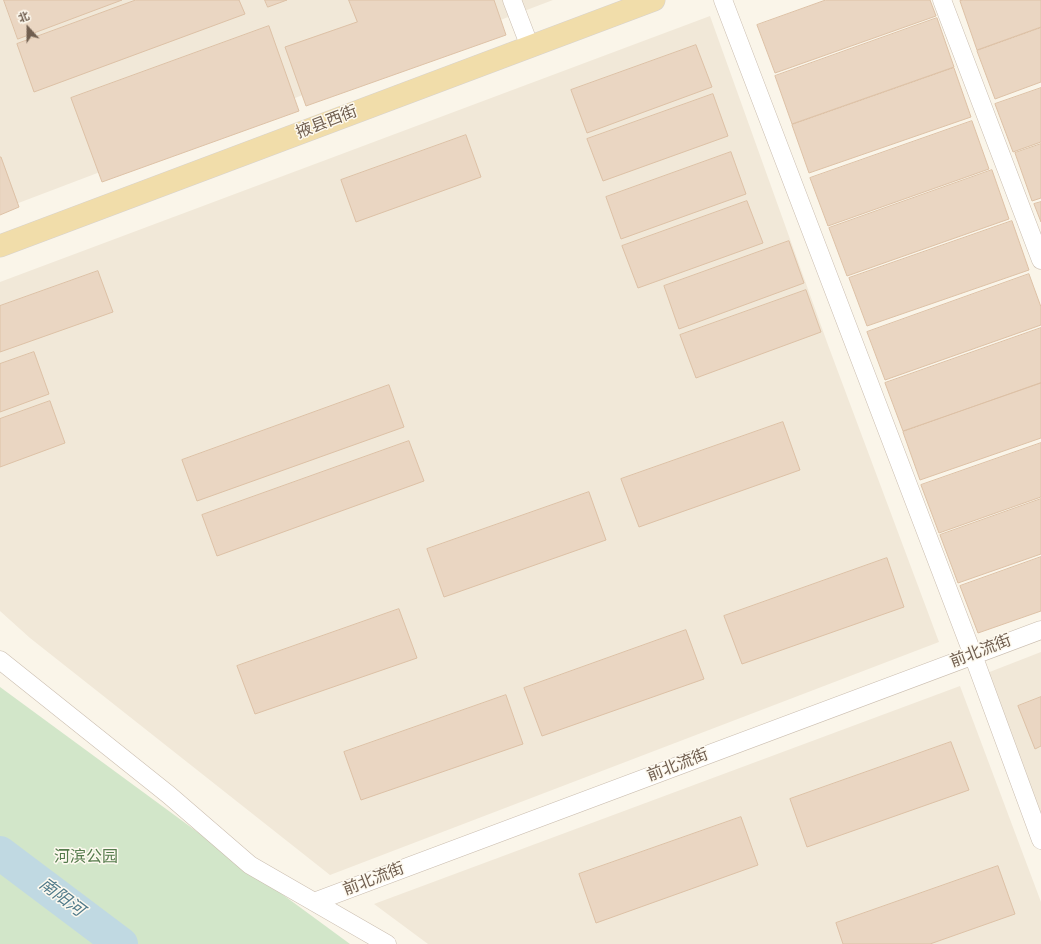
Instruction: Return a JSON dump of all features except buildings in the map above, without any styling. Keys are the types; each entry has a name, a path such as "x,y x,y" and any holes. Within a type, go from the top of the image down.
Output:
{"main road":[{"name":"掖县西街","path":"0,246 654,0"}],"street":[{"path":"512,0 530,47"},
{"path":"723,0 973,655 1041,840"},
{"path":"942,0 1041,260"},
{"name":"前北流街","path":"314,902 1041,630"},
{"path":"0,660 169,795 250,865 387,944"}],"shaded area":[{"path":"0,0 553,0 0,210"},
{"path":"710,16 828,345 939,642 330,875 30,638 0,611 0,282"},
{"path":"1041,652 1041,818 987,673"},
{"path":"960,686 1041,902 1041,944 428,944 374,904"}],"green space":[{"name":"河滨公园","path":"0,687 350,944 0,944"}],"waterway":[{"name":"南阳河","path":"0,853 121,944"}]}
